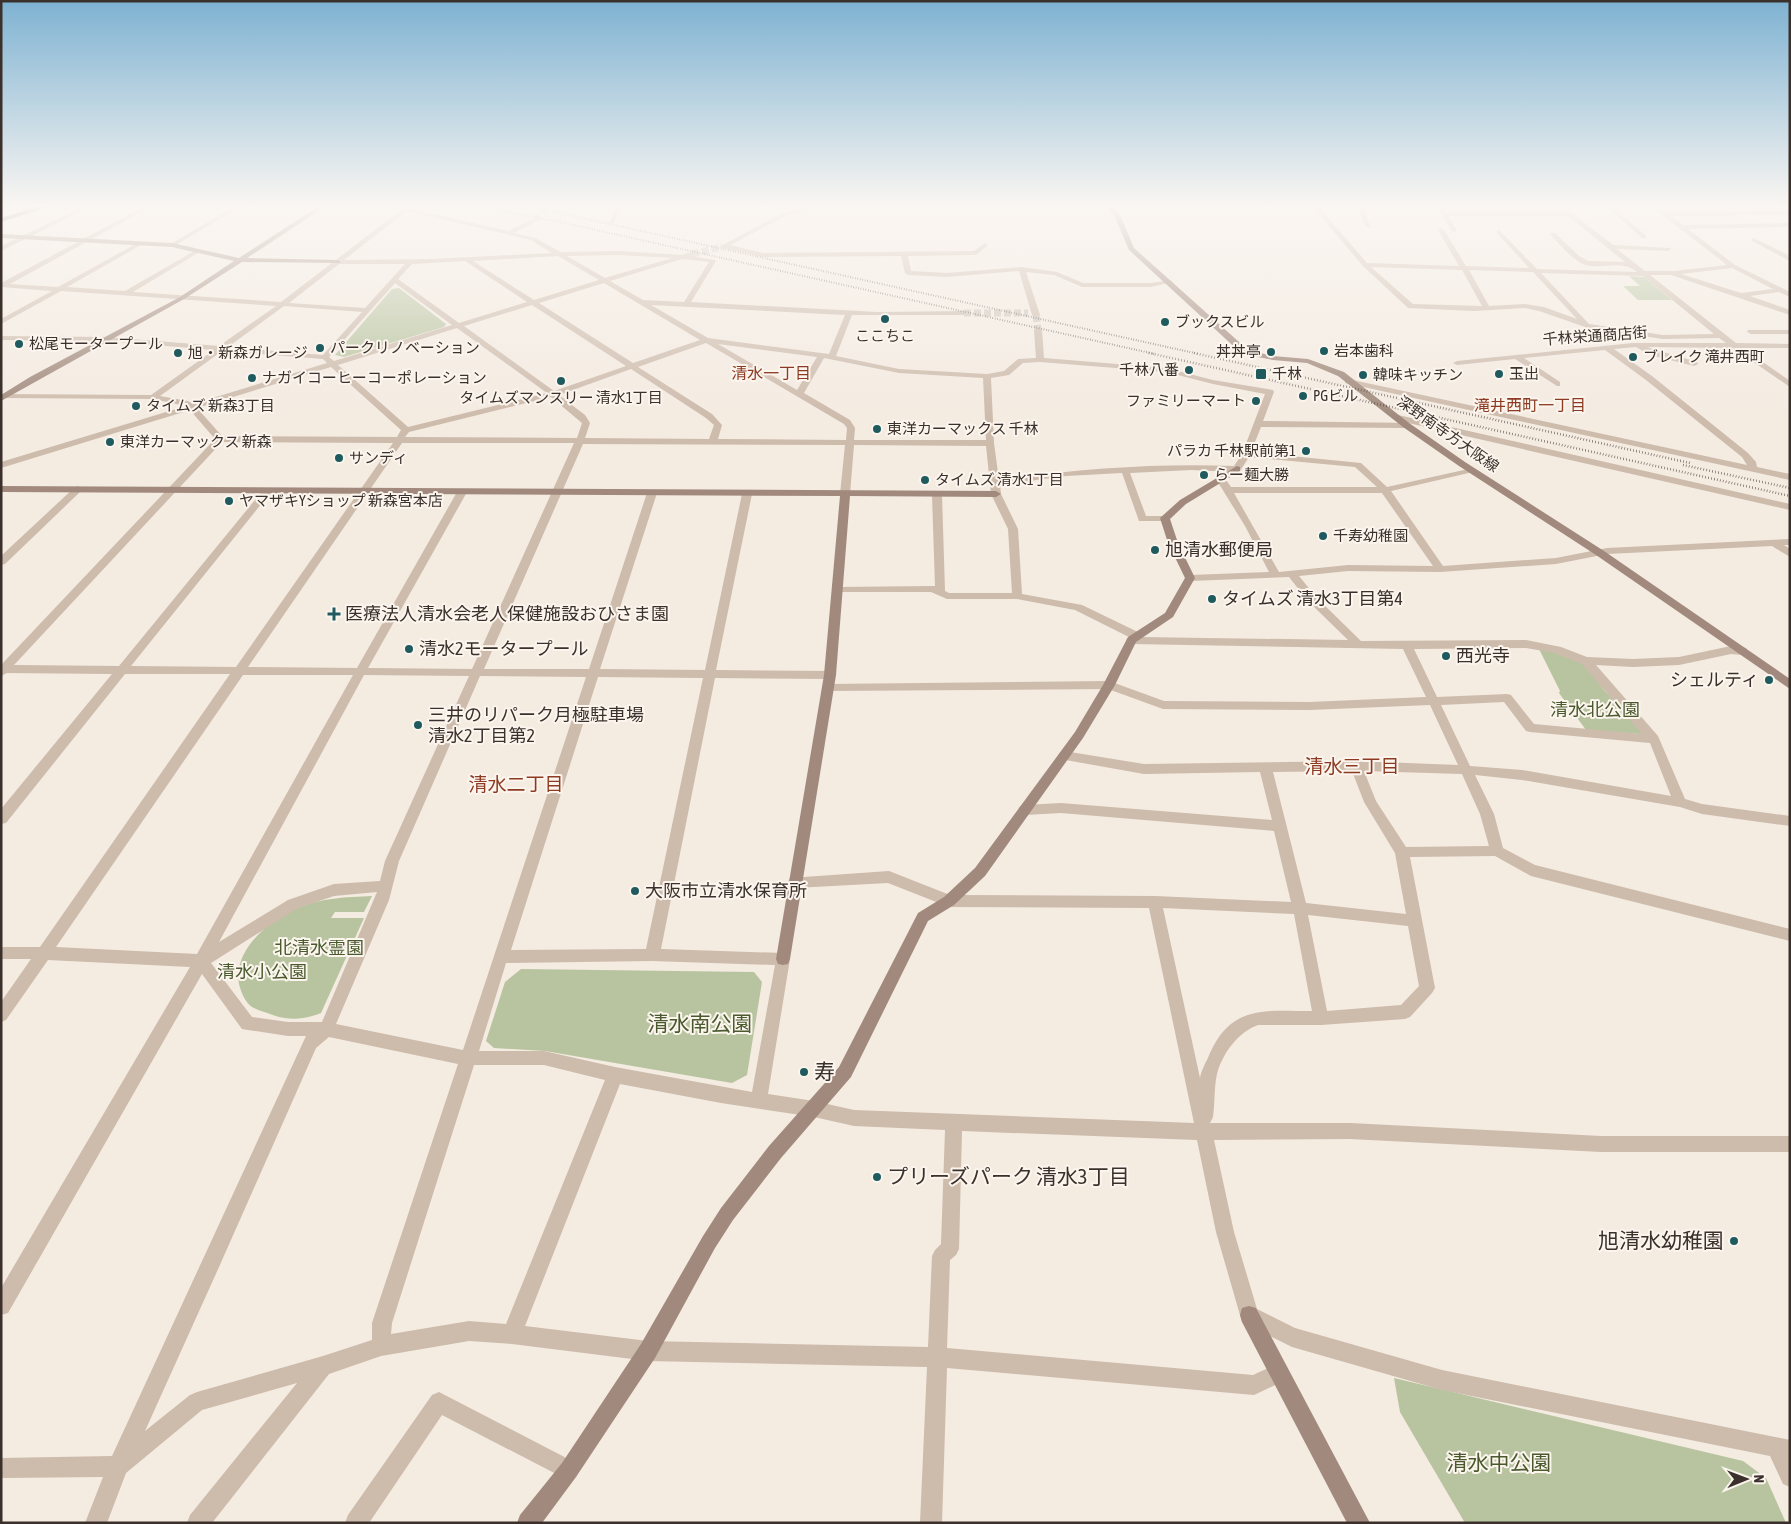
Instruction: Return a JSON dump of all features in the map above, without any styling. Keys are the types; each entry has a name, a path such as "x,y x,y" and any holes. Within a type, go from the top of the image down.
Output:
{"street":[{"path":"1,285 16,277"},
{"path":"1,322 81,277"},
{"path":"125,294 154,277"},
{"path":"3,397 182,298 214,277"},
{"path":"153,397 318,277"},
{"path":"325,357 397,277"},
{"path":"494,277 716,421 718,425 713,441"},
{"path":"598,277 848,422 851,428 829,682 759,1100"},
{"path":"1,465 617,277"},
{"path":"686,304 703,277"},
{"path":"1024,277 1033,314"},
{"path":"1064,277 1082,285 1151,285 1170,282"},
{"name":"深野南寺方大阪線","path":"1164,277 1245,352 1273,358 1308,361 1341,374 1406,425 1470,470 1600,553 1790,686"},
{"path":"1379,277 1412,306 1486,308 1525,306 1542,309 1588,326 1663,337 1721,336"},
{"path":"1470,277 1486,308"},
{"path":"1541,277 1588,326"},
{"path":"1646,277 1721,336 1790,385"},
{"path":"1685,277 1790,313"},
{"path":"1754,277 1790,295"},
{"path":"96,1523 118,1466 213,1262 310,1043 326,1029 387,886 392,861 478,673 586,427 584,420 553,394 395,280"},
{"path":"1,285 368,310"},
{"path":"1740,295 1790,289"},
{"path":"641,302 849,313 964,313"},
{"path":"832,358 849,313"},
{"path":"1038,330 1040,360"},
{"path":"1751,332 1790,332"},
{"path":"1,338 106,340 325,357 406,430"},
{"path":"1,1015 406,430 553,394 707,340 822,355 899,371 988,376 1006,373 1021,361 1040,360 1166,370 1213,382 1270,392 1246,454 1237,469 1183,502 1165,518 1142,519 1125,470"},
{"path":"1633,345 1653,353 1694,364"},
{"name":"千林栄通商店街","path":"1457,363 1633,345 1790,346"},
{"path":"1606,347 1649,378 1745,455 1752,462 1752,469"},
{"path":"799,394 822,355"},
{"path":"1515,356 1557,384"},
{"path":"988,376 990,443 996,494 1013,529 1017,596"},
{"path":"1348,381 1790,477"},
{"path":"3,397 153,397 188,403 193,406 220,439"},
{"path":"1398,418 1790,507"},
{"path":"1258,424 1406,425"},
{"path":"2,670 220,439 990,443"},
{"path":"1246,454 1358,465 1386,490 1440,569"},
{"path":"996,483 1066,472 1192,467 1237,469"},
{"path":"1229,490 1386,490 1470,470"},
{"path":"1221,479 1276,575"},
{"path":"1,489 996,494"},
{"path":"1,562 78,489"},
{"path":"1,819 268,491"},
{"path":"1,1306 201,961 360,672 462,492"},
{"path":"381,1346 382,1323 652,493"},
{"path":"652,955 748,494"},
{"path":"937,494 940,592"},
{"path":"1165,518 1173,543 1190,578"},
{"path":"1775,542 1790,554"},
{"path":"1190,578 1292,574 1348,568 1440,569 1556,560 1607,551 1790,542"},
{"path":"1292,574 1312,599 1358,643"},
{"path":"528,1523 569,1470 648,1351 708,1242 775,1152 844,1072 923,917 949,902 980,872 1064,756 1109,685 1134,638 1168,615 1190,578"},
{"path":"837,590 933,589 947,596 1017,596 1078,607 1134,638 1407,645 1526,644 1557,650 1586,661 1633,663 1679,661 1730,650 1742,651"},
{"path":"1407,645 1432,701 1467,770 1486,814 1497,851"},
{"path":"1586,661 1654,739 1680,802"},
{"path":"2,670 710,674 829,682 1109,685 1163,705 1309,706 1507,698 1530,728 1654,739"},
{"path":"1064,756 1144,769 1356,766 1467,770 1522,775 1680,802 1702,809 1790,821"},
{"path":"1265,766 1300,908 1321,1018"},
{"path":"1203,1132 1209,1074 1222,1044 1244,1023 1258,1018 1321,1018 1405,1012 1426,988 1402,852 1370,802 1356,766"},
{"path":"1025,810 1060,808 1280,826"},
{"path":"1402,852 1497,851 1531,870 1790,935"},
{"path":"795,882 889,877 949,902 1155,902 1300,908 1414,921"},
{"path":"1,953 44,953 201,961 293,904 334,890 387,886"},
{"path":"1155,902 1225,1232 1249,1315 1359,1523"},
{"path":"502,956 652,955 783,959"},
{"path":"201,961 248,1024 288,1029 326,1029 400,1046 467,1058 544,1058 616,1075 814,1109 854,1118 1203,1132 1350,1131 1601,1144 1790,1144"},
{"path":"512,1334 616,1075"},
{"path":"931,1523 940,1256 950,1249 954,1123"},
{"path":"1249,1315 1292,1337 1442,1380 1783,1448 1790,1477"},
{"path":"1,1468 118,1466 197,1402 323,1366 381,1346 468,1331 512,1334 648,1351 936,1357 1254,1385 1279,1373"},
{"path":"198,1523 323,1366"},
{"path":"356,1523 439,1402 569,1470"}],"green space":[{"path":"1630,277 1644,277 1672,300 1638,300 1623,286 1640,286"},
{"path":"399,288 446,324 444,327 344,357 335,355 392,289"},
{"name":"清水北公園","path":"1539,649 1585,664 1604,690 1643,732 1641,734 1586,730 1559,693 1560,691"},
{"path":"372,896 364,912 335,912 331,918 364,918 321,1013 308,1017 289,1019 256,1009 247,1002 239,984 239,971 242,959 247,948 255,938 275,920 297,908 315,902"},
{"name":"清水南公園","path":"521,969 754,972 762,982 747,1075 732,1083 545,1051 494,1048 486,1041 505,982"},
{"name":"清水中公園","path":"1394,1378 1743,1461 1766,1478 1786,1523 1465,1523 1400,1412"}],"tunnel":[{"path":"964,313 1028,313"},
{"path":"1036,315 1038,330"}],"railway":[{"path":"808,277 1155,354"},
{"path":"850,277 1199,354"},
{"path":"1149,353 1790,496"},
{"path":"1194,353 1690,463"},
{"path":"1683,465 1790,488"}],"place":[{"name":"ここちこ","path":"885,319"},
{"name":"ブックスビル","path":"1165,322"},
{"name":"松尾モータープール","path":"19,344"},
{"name":"パークリノベーション","path":"320,348"},
{"name":"岩本歯科","path":"1324,351"},
{"name":"丼丼亭","path":"1271,352"},
{"name":"旭・新森ガレージ","path":"178,353"},
{"name":"ブレイク 滝井西町","path":"1633,357"},
{"name":"千林八番","path":"1189,370"},
{"name":"千林","path":"1261,374"},
{"name":"玉出","path":"1499,374"},
{"name":"韓味キッチン","path":"1363,375"},
{"name":"ナガイコーヒーコーポレーション","path":"252,378"},
{"name":"タイムズマンスリー 清水1丁目","path":"561,381"},
{"name":"PGビル","path":"1303,396"},
{"name":"ファミリーマート","path":"1256,401"},
{"name":"タイムズ 新森3丁目","path":"136,406"},
{"name":"東洋カーマックス 千林","path":"877,429"},
{"name":"東洋カーマックス 新森","path":"110,442"},
{"name":"パラカ 千林駅前第1","path":"1306,451"},
{"name":"サンディ","path":"339,458"},
{"name":"らー麺大勝","path":"1204,475"},
{"name":"タイムズ 清水1丁目","path":"925,480"},
{"name":"ヤマザキYショップ 新森宮本店","path":"229,501"},
{"name":"千寿幼稚園","path":"1323,536"},
{"name":"旭清水郵便局","path":"1155,550"},
{"name":"タイムズ 清水3丁目第4","path":"1212,599"},
{"name":"医療法人清水会老人保健施設おひさま園","path":"334,614"},
{"name":"清水2モータープール","path":"409,649"},
{"name":"西光寺","path":"1446,656"},
{"name":"シェルティ","path":"1769,680"},
{"name":"三井のリパーク月極駐車場 清水2丁目第2","path":"418,725"},
{"name":"大阪市立清水保育所","path":"635,891"},
{"name":"寿","path":"804,1072"},
{"name":"プリーズパーク 清水3丁目","path":"877,1177"},
{"name":"旭清水幼稚園","path":"1734,1241"}],"district":[{"name":"清水一丁目","path":"771,373"},
{"name":"滝井西町一丁目","path":"1530,405"},
{"name":"清水三丁目","path":"1352,766"},
{"name":"清水二丁目","path":"516,784"}],"park label":[{"name":"北清水霊園","path":"319,948"},
{"name":"清水小公園","path":"262,972"}]}
